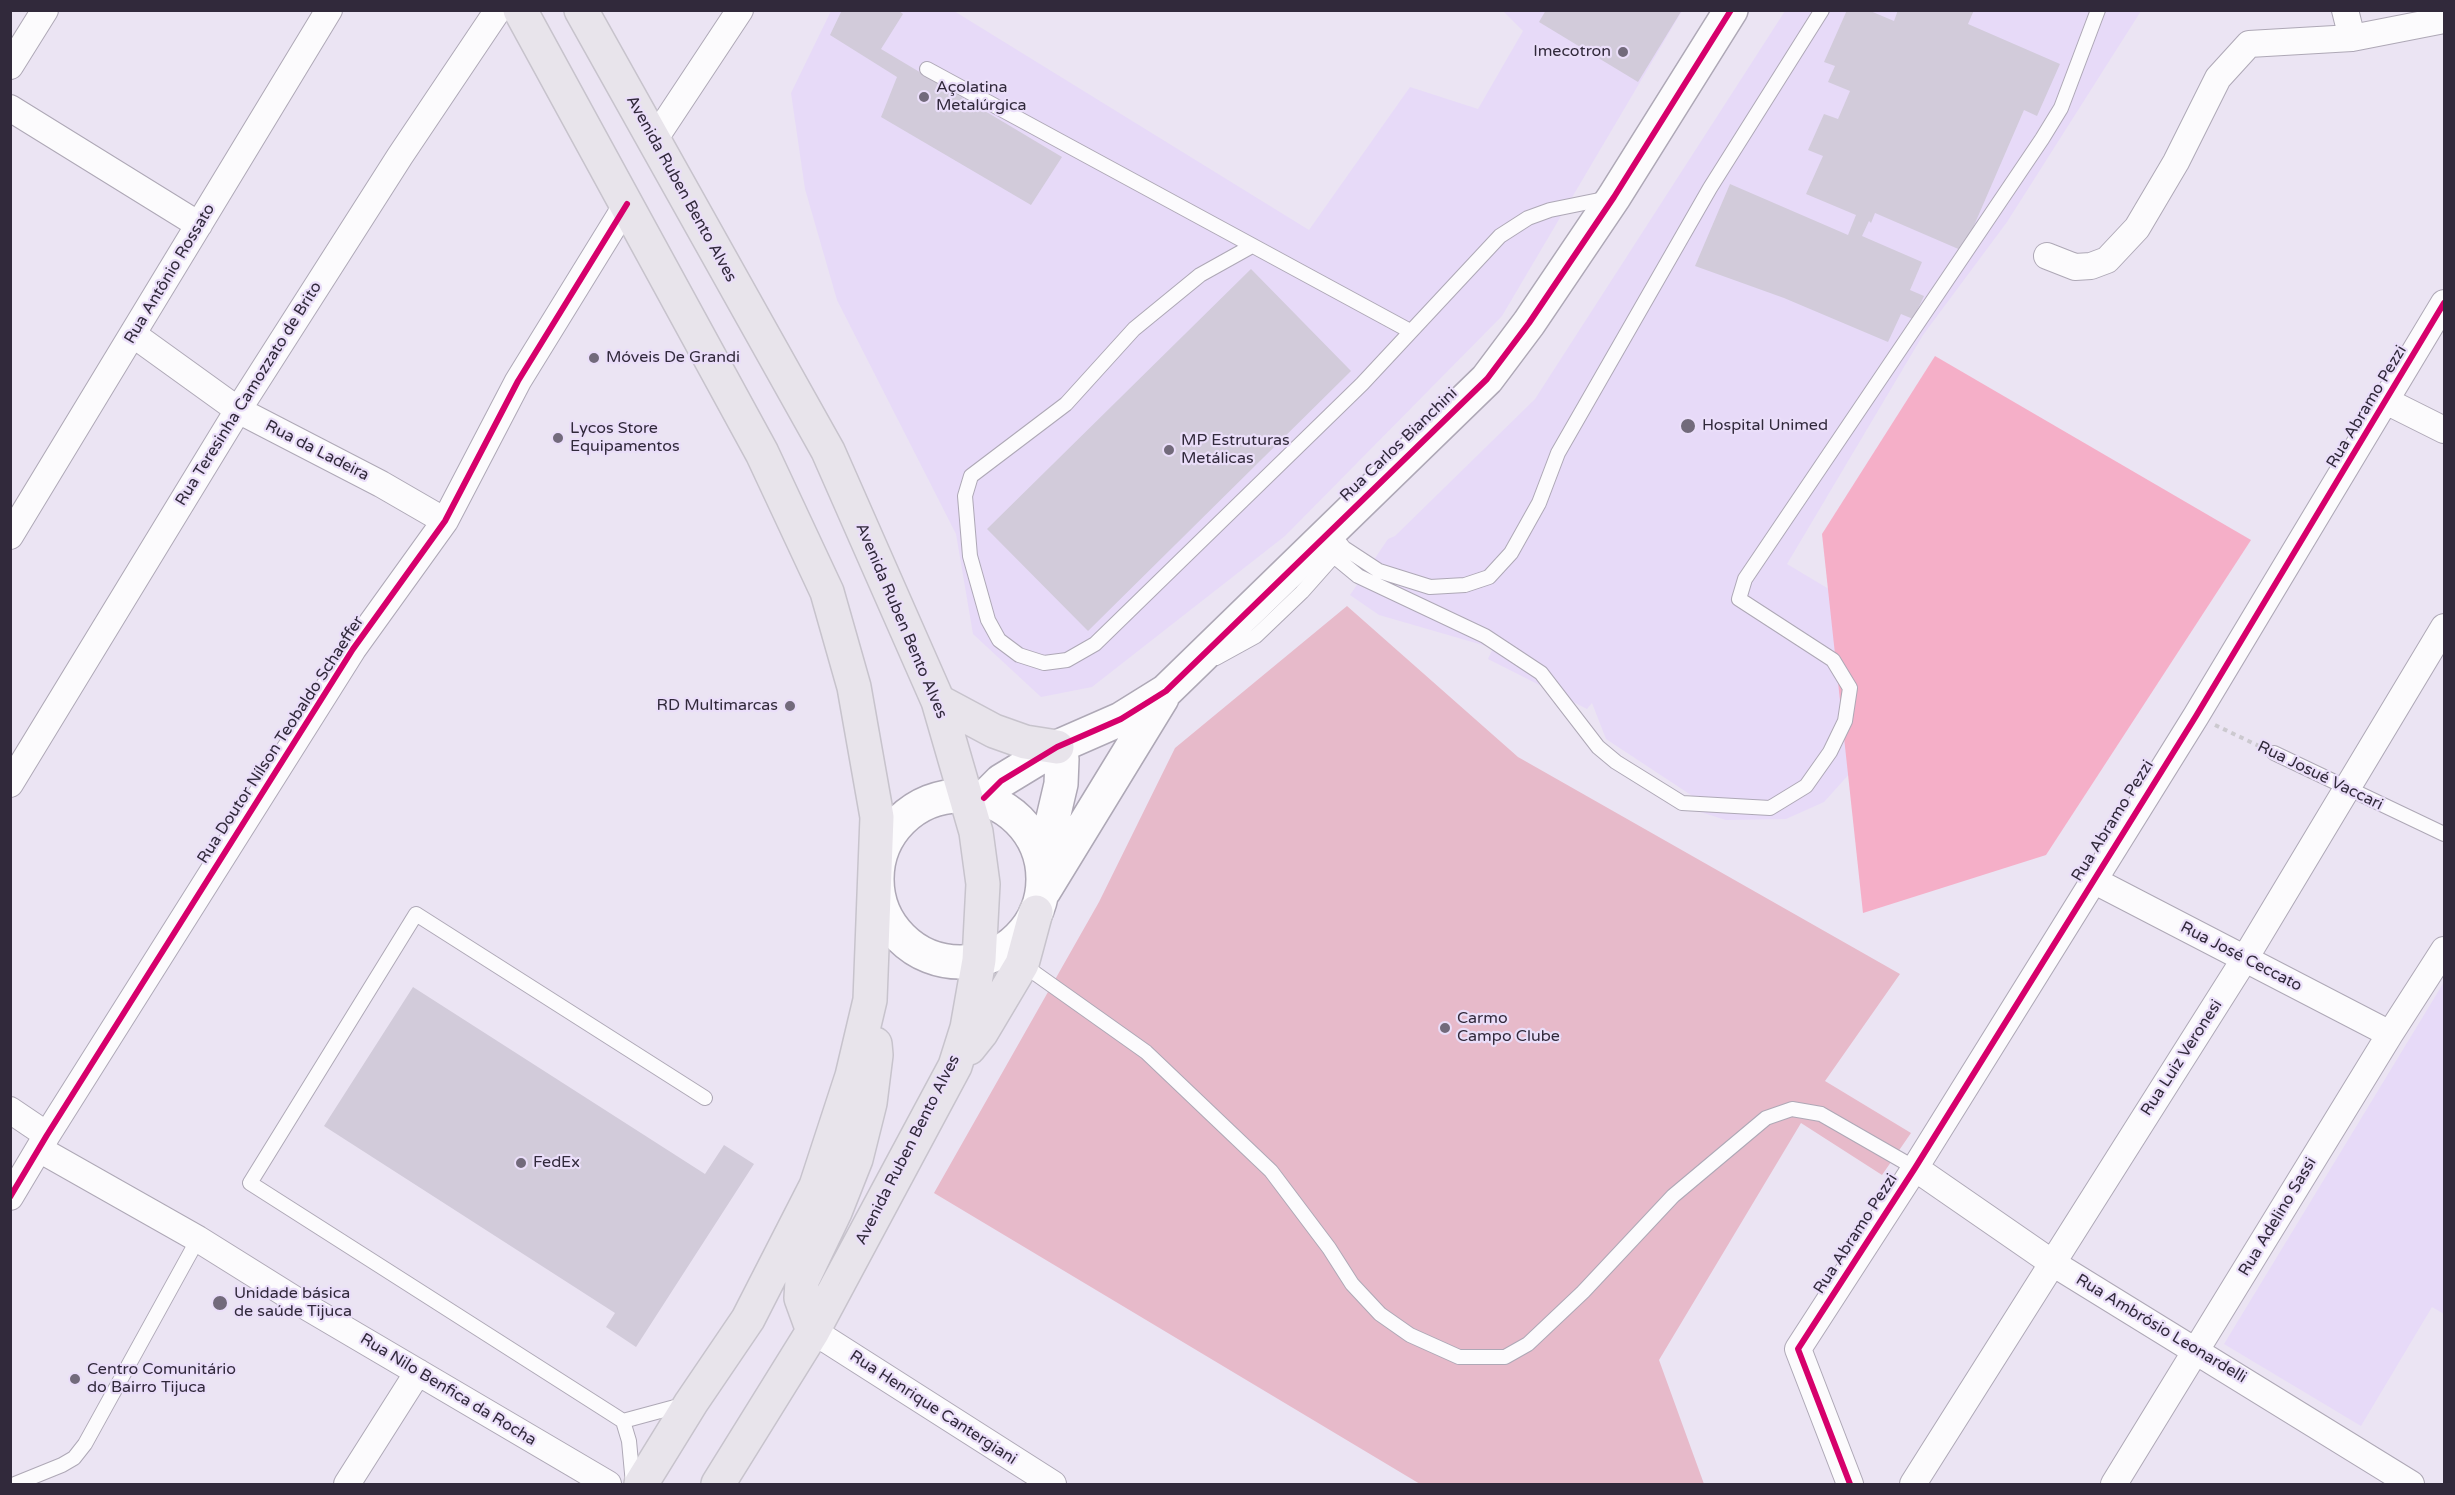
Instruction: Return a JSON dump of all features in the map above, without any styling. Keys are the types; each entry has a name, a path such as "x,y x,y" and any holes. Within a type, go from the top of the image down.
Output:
{"main road":[{"path":"520,10 762,453 827,592 854,687 877,817 870,1000 876,1055 856,1158 802,1281 801,1298 813,1331"},
{"name":"Avenida Ruben Bento Alves","path":"580,10 828,451 938,701 975,796 976,832 982,884 979,960 967,1028 955,1066 813,1331 718,1485"},
{"path":"938,701 994,731 1025,742 1057,747"},
{"path":"955,1066 981,1033 1022,964 1041,889"},
{"path":"641,1485 691,1403 748,1319 816,1186 852,1076 870,1000"}],"street":[{"path":"10,66 45,10"},
{"name":"Rua Antônio Rossato","path":"10,536 329,10"},
{"name":"Rua Teresinha Camozzato de Brito","path":"10,784 237,410 400,156 498,10"},
{"path":"654,140 740,10"},
{"name":"Rua Carlos Bianchini","path":"975,796 1057,747 1121,719 1172,685 1327,544 1486,379 1529,324 1614,197 1731,10"},
{"path":"2345,10 2352,38"},
{"path":"2047,256 2074,267 2091,266 2107,260 2137,228 2176,162 2218,78 2249,44 2352,38 2445,20"},
{"path":"10,108 200,225"},
{"name":"Rua Doutor Nílson Teobaldo Schaeffer","path":"10,1197 353,649 445,520 518,381 627,204"},
{"name":"Rua Abramo Pezzi","path":"1850,1485 1798,1349 1915,1168 2196,716 2445,303"},
{"name":"Rua da Ladeira","path":"134,335 237,410 381,484 445,520"},
{"path":"2386,400 2445,430"},
{"name":"Rua Luiz Veronesi","path":"1913,1485 2051,1262 2244,960 2445,627"},
{"name":"Rua Carlos Bianchini","path":"979,960 1000,952 1020,937 1041,889 1172,685"},
{"path":"1041,889 1061,784 1062,759 1057,747"},
{"path":"979,960 955,963 930,957 914,949 894,931 882,911 876,886 881,852 894,827 914,808 937,798 975,796 1000,805 1021,821 1036,845 1041,889"},
{"name":"Rua José Ceccato","path":"2092,880 2390,1034"},
{"name":"Rua Adelino Sassi","path":"2114,1485 2390,1034 2445,950"},
{"path":"10,1110 43,1142"},
{"name":"Rua Nilo Benfica da Rocha","path":"43,1142 198,1239 608,1485"},
{"name":"Rua Ambrósio Leonardelli","path":"1915,1168 2051,1262 2197,1350 2411,1485"},
{"name":"Rua Henrique Cantergiani","path":"813,1331 1053,1485"},
{"path":"347,1485 418,1372"}],"lane":[{"path":"1327,544 1344,548 1379,571 1430,587 1465,585 1489,576 1510,553 1539,503 1558,453 1710,188 1822,10"},
{"path":"1327,544 1358,576 1485,636 1541,673 1598,747 1616,762 1682,803 1770,808 1806,786 1830,752 1845,721 1850,688 1833,660 1740,599 1745,579 2042,139 2061,108 2098,10"},
{"path":"927,69 1410,331"},
{"path":"1252,246 1200,275 1150,315 1134,329 1066,404 971,476 965,496 973,567 988,620 999,640 1019,654 1044,663 1067,660 1095,644 1362,384 1500,236 1528,218 1550,210 1614,197"},
{"path":"1398,594 1403,579"},
{"name":"Rua Josué Vaccari","path":"2274,753 2445,834"},
{"path":"633,1485 629,1441 623,1421 250,1183 416,914 705,1098"},
{"path":"1022,964 1146,1052 1271,1171 1329,1248 1352,1284 1380,1314 1410,1335 1459,1357 1505,1358 1528,1344 1583,1292 1673,1196 1766,1118 1792,1109 1821,1114 1915,1168"},
{"path":"15,1485 62,1466 74,1458 85,1444 198,1239"},
{"path":"623,1421 691,1403"}],"shaded area":[{"path":"831,11 954,11 1309,230 1410,87 1478,109 1523,31 1503,11 1682,11 1502,316 1285,536 1092,687 1041,697 973,634 956,534 837,300 805,189 791,93"},
{"name":"Hospital Unimed","path":"1785,11 2141,11 2007,222 1923,335 1787,564 1859,607 1860,762 1824,802 1786,819 1726,820 1694,810 1697,799 1606,739 1592,703 1587,709 1488,659 1493,648 1379,615 1350,595 1388,539 1395,536 1535,399"},
{"path":"1935,356 2251,540 2046,855 1863,913 1822,534"},
{"name":"Carmo Campo Clube","path":"1347,606 1518,757 1900,974 1825,1081 1911,1133 1882,1175 1801,1123 1659,1360 1704,1484 1420,1484 934,1193 1099,902 1175,748"},
{"path":"2444,982 2444,1314 2432,1307 2361,1426 2224,1344"}],"building":[{"name":"Açolatina Metalúrgica","path":"842,10 898,10 903,14 881,49 1062,157 1031,205 881,117 897,77 830,35"},
{"name":"Imecotron","path":"1546,10 1682,10 1638,82 1539,22"},
{"path":"1847,10 1868,10 1894,21 1898,10 1974,10 1968,24 2060,64 2037,116 2024,110 1963,251 1875,213 1871,223 1869,221 1862,236 1922,262 1910,290 1924,296 1913,319 1901,314 1888,342 1784,298 1695,266 1730,184 1848,235 1856,215 1806,194 1823,156 1808,150 1824,114 1838,119 1850,91 1828,82 1835,66 1824,62"},
{"name":"MP Estruturas Metálicas","path":"1251,269 1351,371 1088,631 987,529"},
{"path":"413,987 705,1174 724,1145 754,1164 636,1347 606,1327 615,1313 324,1126"}],"cycle path":[{"path":"984,798 1001,781 1057,747 1121,719 1166,691 1487,379 1529,323 1614,197 1731,10"},
{"path":"10,1197 353,649 445,521 518,381 627,204"},
{"path":"1850,1484 1798,1349 1915,1168 2196,716 2444,303"}],"place":[{"name":"Imecotron","path":"1623,52"},
{"name":"Açolatina Metalúrgica","path":"924,97"},
{"name":"Móveis De Grandi","path":"594,358"},
{"name":"Hospital Unimed","path":"1688,426"},
{"name":"Lycos Store Equipamentos","path":"558,438"},
{"name":"MP Estruturas Metálicas","path":"1169,450"},
{"name":"RD Multimarcas","path":"790,706"},
{"name":"Carmo Campo Clube","path":"1445,1028"},
{"name":"FedEx","path":"521,1163"},
{"name":"Unidade básica de saúde Tijuca","path":"220,1303"},
{"name":"Centro Comunitário do Bairro Tijuca","path":"75,1379"}]}
